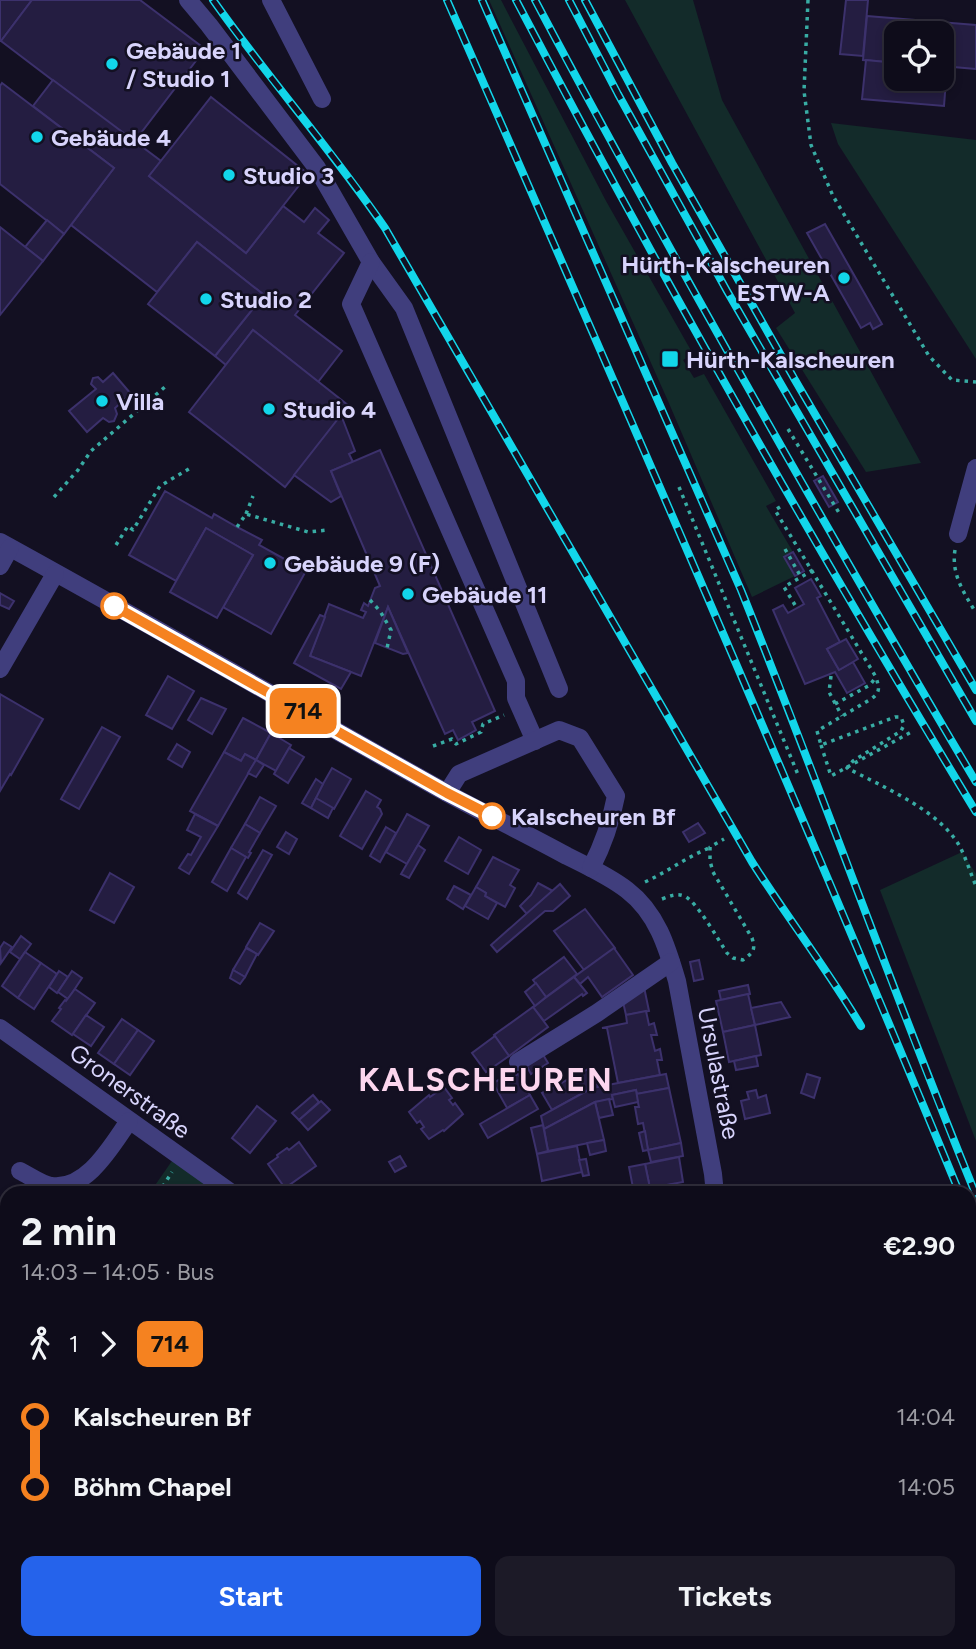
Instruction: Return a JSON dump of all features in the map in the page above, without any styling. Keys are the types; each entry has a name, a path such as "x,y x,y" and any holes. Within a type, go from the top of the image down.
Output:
{"street":[{"path":"188,0 317,168 371,262 404,308 559,689"},
{"path":"271,0 322,99"},
{"path":"371,262 351,304 516,681 516,698 535,741"},
{"path":"958,534 976,468"},
{"path":"0,566 5,545"},
{"name":"Ursulastraße","path":"5,545 447,793 594,870 628,891 645,907 655,922 671,962 714,1186"},
{"path":"0,669 55,574"},
{"path":"447,793 459,774 559,730 580,738 616,796 594,870"},
{"path":"518,1062 597,1013 671,962"},
{"name":"Gronerstraße","path":"0,1028 221,1186"},
{"path":"20,1171 48,1186 64,1186 81,1179 100,1161 129,1121"}],"path":[{"path":"808,0 804,91 811,145 833,196 929,356 952,380 976,382"},
{"path":"54,497 91,451 166,386"},
{"path":"788,429 841,516"},
{"path":"116,545 128,526 133,530 160,486 192,467"},
{"path":"679,487 799,777"},
{"path":"237,527 253,496"},
{"path":"780,507 775,510 876,677 880,689 878,694 817,731 831,776 913,731"},
{"path":"246,514 308,532 328,530"},
{"path":"958,534 953,560 958,583 976,613"},
{"path":"785,549 801,577"},
{"path":"795,605 784,587 813,570"},
{"path":"370,600 391,630 387,648"},
{"path":"831,676 829,692 842,716"},
{"path":"835,704 870,685 876,677"},
{"path":"433,746 452,739 456,744 481,732 483,724 520,708"},
{"path":"821,745 901,717 904,725 901,731 853,761 847,768"},
{"path":"847,768 941,823 959,846 976,886"},
{"path":"663,874 724,839"},
{"path":"645,907 673,894 683,895 692,901 727,953 733,958 743,960 752,953 755,945 752,938 713,872 710,848"},
{"path":"163,1186 181,1158"}],"green space":[{"path":"489,0 501,0 606,201 693,354 683,360 694,378 704,374 776,501 766,506 793,552 784,557 795,576 752,597 668,401"},
{"path":"625,0 693,0 722,100 921,463 866,472 776,328 795,313"},
{"path":"831,123 976,140 976,359 838,144"},
{"path":"962,852 976,874 976,1141 880,890"},
{"path":"174,1158 209,1186 155,1186"}],"building":[{"path":"0,0 32,0 1,41 0,41"},
{"name":"Gebäude 1 / Studio 1","path":"32,0 140,0 205,49 134,142 1,41"},
{"path":"846,0 868,0 863,56 840,54"},
{"path":"867,16 928,21 884,21 884,62 863,60"},
{"path":"954,23 976,25 976,69 954,67"},
{"path":"866,60 884,62 884,91 945,91 944,106 862,99"},
{"path":"53,80 161,161 149,176 246,253 283,206 304,222 315,208 329,220 318,233 344,253 295,315 342,351 318,382 253,330 226,365 215,356 264,295 197,242 157,292 71,225 114,168 33,106"},
{"name":"Gebäude 4","path":"2,83 114,168 64,234 0,184"},
{"name":"Studio 3","path":"211,97 308,174 246,253 149,176"},
{"path":"47,220 64,234 43,261 25,247"},
{"name":"Hürth-Kalscheuren ESTW-A","path":"825,224 882,324 873,329 870,323 861,328 807,233"},
{"path":"0,227 43,261 0,315"},
{"name":"Studio 2","path":"197,242 264,295 215,356 148,304"},
{"name":"Studio 4","path":"253,330 349,406 285,487 189,412"},
{"name":"Villa","path":"113,373 131,394 115,408 117,414 114,421 109,422 103,418 87,432 69,411 96,389 91,384 93,378 98,377 103,382"},
{"path":"341,415 355,451 349,454 353,462 331,471 341,496 331,502 294,475"},
{"name":"Gebäude 11","path":"380,450 495,711 472,722 476,730 458,740 453,730 445,734 388,607 361,676 310,656 329,604 363,618 366,612 361,610 364,603 368,606 375,588 380,586 331,471"},
{"path":"823,476 838,502 829,507 814,481"},
{"name":"Gebäude 9 (F)","path":"165,491 212,518 214,514 262,540 259,545 306,571 271,634 223,607 253,555 206,528 176,581 129,555"},
{"path":"206,528 253,555 217,618 170,592"},
{"path":"793,552 804,571 795,576 784,557"},
{"path":"811,579 821,596 817,598 840,642 827,649 839,670 853,662 865,683 847,693 835,672 805,684 773,610 783,605 788,613 804,604 795,588"},
{"path":"0,593 14,601 9,609 0,605"},
{"path":"388,607 408,653 403,654 375,643"},
{"path":"320,615 325,617 310,656 351,672 341,689 294,663"},
{"path":"846,639 858,659 839,670 827,649"},
{"path":"168,676 194,691 172,729 146,715"},
{"path":"0,694 43,719 0,791"},
{"path":"201,698 226,709 212,734 188,720"},
{"path":"243,718 271,733 256,760 245,754 241,761 224,752"},
{"path":"102,727 120,737 79,809 61,799"},
{"path":"271,733 291,745 276,771 256,760"},
{"path":"177,744 190,752 182,767 168,759"},
{"path":"289,748 304,757 288,783 274,774"},
{"path":"224,752 241,761 245,754 256,760 218,826 190,811"},
{"path":"256,760 264,765 256,777 248,773"},
{"path":"332,768 351,779 334,809 315,798"},
{"path":"316,779 323,784 311,808 302,803"},
{"path":"366,791 381,800 377,807 382,814 362,849 340,836"},
{"path":"260,797 276,806 260,833 245,824"},
{"path":"316,798 333,808 328,818 311,808"},
{"path":"195,814 218,826 189,874 179,868 188,854 191,855 201,837 187,830"},
{"path":"407,814 429,826 407,864 386,852"},
{"path":"698,823 705,833 689,842 683,832"},
{"path":"245,824 260,833 248,858 231,848"},
{"path":"386,827 396,833 380,862 370,856"},
{"path":"286,832 297,839 289,854 277,847"},
{"path":"459,837 481,850 468,874 445,861"},
{"path":"418,845 425,850 409,878 401,874"},
{"path":"231,848 246,857 227,891 212,882"},
{"path":"263,850 272,855 247,899 238,893"},
{"path":"493,857 519,870 510,885 515,888 505,907 485,896 486,893 476,887"},
{"path":"110,873 134,887 114,923 90,910"},
{"path":"538,883 553,891 527,914 520,906"},
{"path":"560,884 570,896 553,911 545,911 497,952 491,945"},
{"path":"454,886 471,895 463,909 447,899"},
{"path":"476,887 497,903 488,919 465,906"},
{"path":"585,909 615,948 584,970 554,931"},
{"path":"260,923 274,931 258,955 246,947"},
{"path":"21,936 31,944 20,959 10,952"},
{"path":"4,942 12,947 1,963 0,948"},
{"path":"246,948 257,954 245,977 233,970"},
{"path":"614,948 633,975 602,997 588,977 580,984 574,977"},
{"path":"25,952 41,963 18,998 2,986"},
{"path":"564,957 577,974 546,997 533,980"},
{"path":"699,960 703,979 694,981 690,962"},
{"path":"41,963 57,974 34,1009 18,998"},
{"path":"233,970 245,977 240,984 230,978"},
{"path":"59,971 68,977 57,993 49,987"},
{"path":"72,971 82,978 68,999 58,992"},
{"path":"574,977 587,993 544,1021 533,1007"},
{"path":"536,983 546,997 535,1006 525,992"},
{"path":"748,985 750,994 721,1000 719,991"},
{"path":"644,987 649,1011 626,1015 623,1002"},
{"path":"75,989 95,1003 72,1035 52,1021"},
{"path":"748,994 755,1025 723,1032 716,1001"},
{"path":"781,1002 790,1017 755,1025 751,1008"},
{"path":"533,1007 548,1027 509,1056 494,1035"},
{"path":"646,1011 649,1025 654,1023 657,1035 651,1035 655,1051 660,1049 662,1060 657,1060 660,1075 618,1083 607,1028 602,1028 627,1023 626,1015"},
{"path":"86,1015 104,1027 91,1046 73,1034"},
{"path":"122,1019 138,1030 114,1064 98,1053"},
{"path":"755,1025 761,1055 729,1062 723,1032"},
{"path":"138,1030 154,1041 130,1075 114,1064"},
{"path":"495,1036 509,1056 486,1072 472,1053"},
{"path":"542,1053 548,1063 531,1074 525,1063"},
{"path":"756,1056 758,1066 736,1070 734,1061"},
{"path":"588,1069 598,1087 552,1110 542,1093"},
{"path":"518,1074 530,1095 507,1108 493,1083 504,1077 506,1081"},
{"path":"666,1074 669,1088 612,1095 613,1099 595,1102 544,1129 541,1116 592,1088"},
{"path":"807,1074 820,1078 814,1098 801,1093"},
{"path":"444,1087 452,1098 449,1100 453,1105 455,1103 463,1114 444,1131 429,1139 421,1129 424,1127 420,1121 417,1123 409,1112 429,1095 430,1097"},
{"path":"669,1088 681,1143 648,1150 643,1123 638,1124 635,1107 639,1107 636,1094"},
{"path":"636,1090 638,1102 615,1107 612,1095"},
{"path":"756,1090 758,1098 766,1095 770,1113 745,1119 741,1101 749,1099 747,1092"},
{"path":"313,1095 319,1102 299,1120 292,1113"},
{"path":"530,1095 538,1109 488,1138 480,1124"},
{"path":"609,1099 613,1115 599,1118 595,1102"},
{"path":"321,1101 330,1110 308,1130 299,1120"},
{"path":"595,1102 604,1140 548,1151 544,1129"},
{"path":"257,1106 276,1121 250,1153 232,1138"},
{"path":"543,1125 548,1151 537,1154 531,1128"},
{"path":"645,1131 648,1150 643,1151 639,1133"},
{"path":"604,1140 606,1151 590,1155 587,1143"},
{"path":"299,1142 316,1166 288,1186 284,1186 268,1164 287,1148 289,1150"},
{"path":"681,1143 683,1156 651,1162 648,1150"},
{"path":"577,1146 582,1172 542,1181 537,1154"},
{"path":"400,1156 406,1166 395,1172 389,1162"},
{"path":"679,1157 683,1182 650,1186 645,1164"},
{"path":"586,1159 589,1175 583,1176 579,1160"},
{"path":"645,1164 650,1186 633,1186 629,1167"}],"railway":[{"path":"213,0 385,228 752,862 861,1026"},
{"path":"447,0 706,595 957,1186"},
{"path":"482,0 741,590 972,1186"},
{"path":"516,0 740,409 856,612 976,812"},
{"path":"535,0 753,397 976,782"},
{"path":"569,0 727,291 976,721"},
{"path":"585,0 672,163 976,690"}],"bus line":[{"name":"714","path":"114,606 492,816"}],"place":[{"name":"Gebäude 1 / Studio 1","path":"112,64"},
{"name":"Gebäude 4","path":"37,137"},
{"name":"Studio 3","path":"229,175"},
{"name":"Hürth-Kalscheuren ESTW-A","path":"844,278"},
{"name":"Studio 2","path":"206,299"},
{"name":"Hürth-Kalscheuren","path":"670,359"},
{"name":"Villa","path":"102,401"},
{"name":"Studio 4","path":"269,409"},
{"name":"Gebäude 9 (F)","path":"270,563"},
{"name":"Gebäude 11","path":"408,594"},
{"name":"Kalscheuren Bf","path":"492,816"}],"district":[{"name":"KALSCHEUREN","path":"486,1080"}]}
